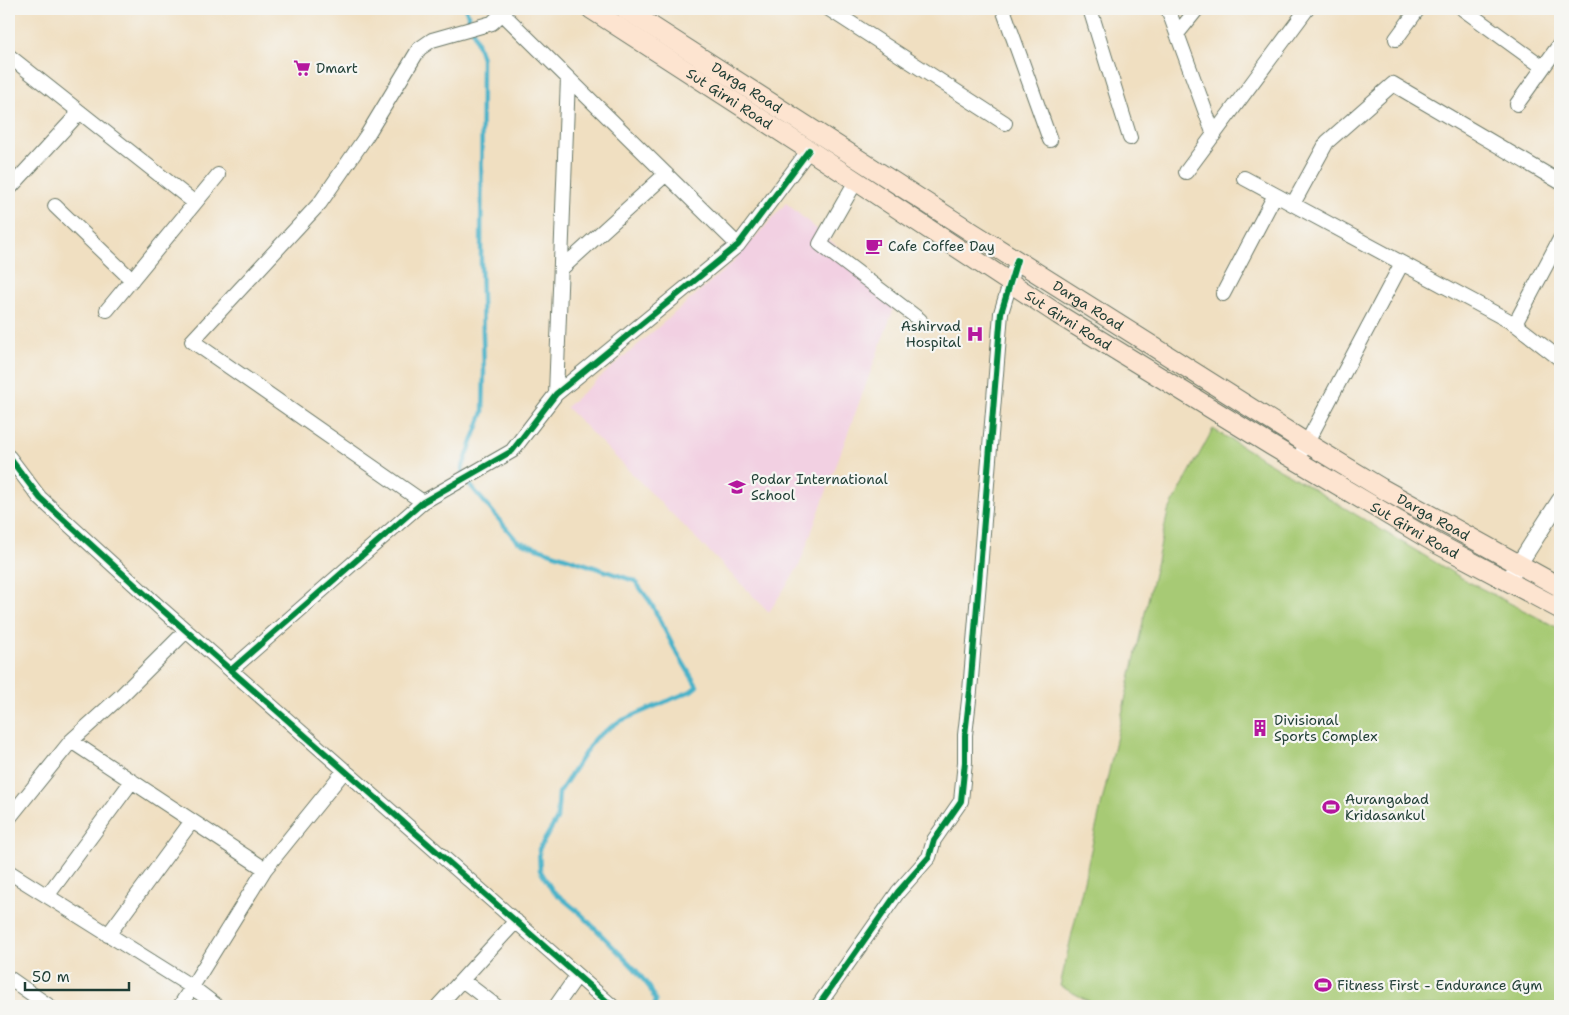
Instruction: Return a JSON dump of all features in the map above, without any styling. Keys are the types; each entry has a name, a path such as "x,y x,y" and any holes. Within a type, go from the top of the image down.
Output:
{"main road":[{"name":"Sut Girni Road","path":"591,9 615,15 809,150 1059,315 1297,461 1434,542 1560,609"},
{"name":"Darga Road","path":"625,9 1307,443 1381,488 1560,587"}],"street":[{"path":"829,9 1006,123"},
{"path":"1003,9 1050,140"},
{"path":"1090,9 1130,138"},
{"path":"1168,9 1214,135"},
{"path":"1178,34 1197,9"},
{"path":"1186,172 1307,9"},
{"path":"1396,39 1418,9"},
{"path":"1463,9 1543,67"},
{"path":"423,502 192,342 320,203 367,135 419,49 432,40 500,15 568,78 738,245"},
{"path":"1517,104 1560,44"},
{"path":"9,56 195,202"},
{"path":"556,394 568,78"},
{"path":"1293,204 1327,142 1393,84 1560,182"},
{"path":"9,189 80,112"},
{"path":"231,670 423,502 512,451 556,394 738,245 809,150"},
{"path":"561,269 666,174"},
{"path":"107,310 218,176"},
{"path":"1244,178 1516,324 1560,359"},
{"path":"856,181 820,244 920,320"},
{"path":"1222,294 1275,195"},
{"path":"55,206 132,280"},
{"path":"1516,324 1560,239"},
{"path":"818,1006 898,892 929,857 934,840 961,801 1001,313 1017,260"},
{"path":"1297,461 1402,263"},
{"path":"9,457 40,498 186,631 612,1006"},
{"path":"1508,581 1560,500"},
{"path":"9,818 71,741 122,695 186,631"},
{"path":"71,741 265,869"},
{"path":"180,1006 265,869 345,770"},
{"path":"47,896 132,781"},
{"path":"108,935 192,821"},
{"path":"9,872 192,987 217,1006"},
{"path":"438,1006 516,922"},
{"path":"556,1006 577,976"},
{"path":"9,978 49,1006"},
{"path":"462,980 496,1006"}],"shaded area":[{"name":"Podar International School","path":"786,203 839,248 894,308 799,566 769,612 566,407 731,264"}],"green space":[{"name":"Aurangabad Kridasankul","path":"1213,429 1465,580 1560,629 1560,1006 1098,1006 1060,986 1168,512"}],"waterway":[{"path":"466,9 482,58 481,262 484,372 483,412 462,469 465,479 517,541 635,581 651,603 673,646 697,686 691,691 618,722 594,739 559,793 557,819 539,849 540,870 552,890 581,914 635,969 650,988 656,1002 654,1006"}],"cycle path":[{"path":"231,670 423,502 512,451 556,394 738,245 809,150"},
{"path":"818,1006 898,892 929,857 934,840 961,801 1001,313 1017,260"},
{"path":"9,457 40,498 158,606 612,1006"}],"place":[{"name":"Dmart","path":"302,68"},
{"name":"Cafe Coffee Day","path":"874,246"},
{"name":"Ashirvad Hospital","path":"975,334"},
{"name":"Podar International School","path":"737,487"},
{"name":"Divisional Sports Complex","path":"1260,728"},
{"name":"Aurangabad Kridasankul","path":"1331,807"},
{"name":"Fitness First - Endurance Gym","path":"1323,985"}]}
